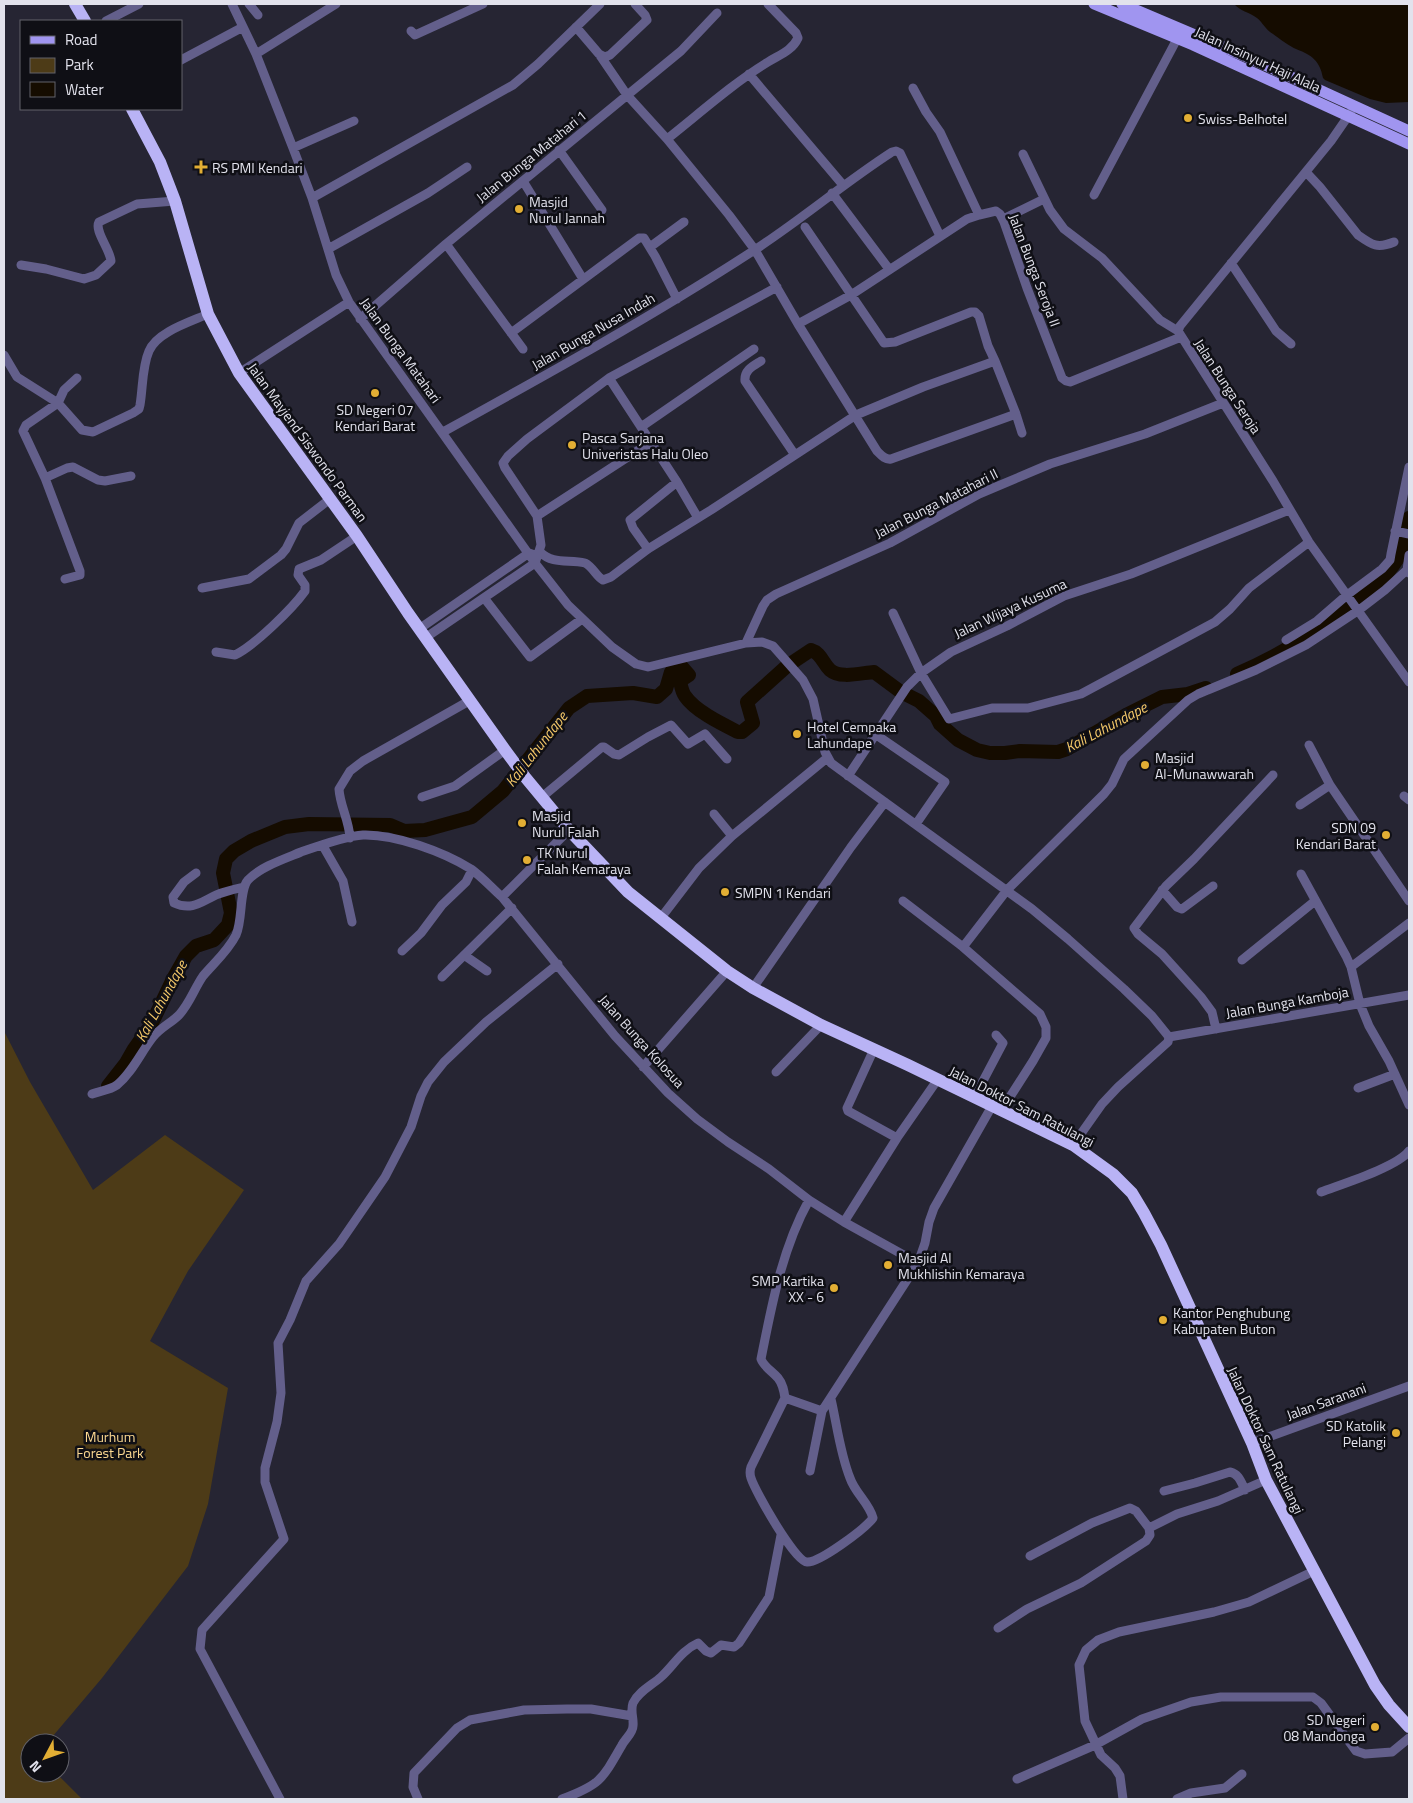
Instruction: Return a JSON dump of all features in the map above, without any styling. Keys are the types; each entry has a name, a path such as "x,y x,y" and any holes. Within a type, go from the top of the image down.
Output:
{"highway":[{"path":"75,4 84,20"},
{"name":"Jalan Mayjend Siswondo Parman","path":"133,110 160,162 176,201 208,314 239,373 357,536 422,634 515,763"},
{"name":"Jalan Doktor Sam Ratulangi","path":"515,763 524,777 569,830 628,892 727,971 753,988 821,1025 1073,1145 1113,1174 1132,1193 1144,1213 1252,1443 1266,1480 1375,1685 1409,1727"}],"main road":[{"name":"Jalan Insinyur Haji Alala","path":"1094,4 1409,144"},
{"name":"Jalan Insinyur Haji Alala","path":"1122,4 1254,60 1409,130"}],"street":[{"path":"108,20 139,4"},
{"name":"Jalan Bunga Matahari","path":"233,4 256,54 293,148 312,198 336,275 349,302 535,556 568,605 624,657 641,666 648,667 667,663 746,643 768,643 773,646 803,680 813,699 827,758"},
{"path":"249,4 258,15"},
{"path":"256,54 336,4"},
{"path":"411,32 415,35 483,4"},
{"path":"312,198 513,85 538,64 600,4"},
{"path":"599,54 605,57 610,55 646,21 645,15 635,4"},
{"path":"666,140 748,74 785,53 794,45 798,35 768,4"},
{"name":"Jalan Bunga Matahari 1","path":"360,319 446,244 681,51 717,14"},
{"path":"182,59 243,27"},
{"path":"576,27 599,54 627,96 729,215 755,250 798,324 877,451 888,459 1016,414"},
{"path":"1094,195 1176,39"},
{"path":"748,74 843,185"},
{"path":"798,324 851,295 940,236 967,219 979,214 940,132 930,119 913,88"},
{"name":"Jalan Bunga Seroja","path":"1354,106 1337,134 1180,326 1179,334 1273,481 1309,542 1409,682"},
{"path":"293,148 354,121"},
{"path":"559,150 602,210"},
{"name":"Jalan Bunga Nusa Indah","path":"443,432 677,299 755,250 866,168 892,152 898,152 940,236"},
{"path":"1023,154 1044,198 1064,229 1102,258 1160,320 1179,334"},
{"path":"328,249 428,193 466,166"},
{"path":"1306,172 1366,241 1380,246 1394,242"},
{"path":"523,181 583,279"},
{"path":"832,193 889,270"},
{"path":"1003,219 1044,198"},
{"path":"21,265 46,269 77,278 90,278 111,261 111,256 98,228 99,222 137,204 176,201"},
{"name":"Jalan Bunga Seroja II","path":"979,214 996,211 1003,219 1040,322 1062,378 1066,381 1070,382 1179,334"},
{"path":"650,247 684,222"},
{"path":"805,228 880,339 887,344 975,312 979,316 988,346 1022,433"},
{"path":"511,333 639,238 644,238 650,247 677,299"},
{"path":"446,244 523,349"},
{"path":"1231,263 1276,331 1291,344"},
{"path":"422,634 485,599 535,556 541,539 537,516 504,468 505,460 527,439 609,378 777,287"},
{"path":"239,373 349,302"},
{"path":"4,355 8,373 58,403 85,432 93,432 136,411 140,405 145,366 152,346 161,336 208,314"},
{"path":"641,427 754,349"},
{"path":"761,361 746,372 745,381 795,456"},
{"path":"422,634 535,556 544,556 555,561 585,563 603,580 611,577 648,549 712,510 856,415 923,387 995,361"},
{"path":"65,580 77,577 80,575 80,571 44,478 23,431 26,425 58,403 64,390 77,378"},
{"path":"609,378 677,482 698,518"},
{"name":"Jalan Bunga Matahari II","path":"746,643 763,606 776,594 890,544 988,490 1050,464 1145,434 1223,403"},
{"path":"537,516 651,442"},
{"path":"44,478 73,467 98,480 105,481 131,476"},
{"path":"1286,640 1317,621 1388,563 1409,467"},
{"path":"648,549 633,528 630,520 677,482"},
{"path":"202,588 249,579 281,555 299,523 330,500"},
{"name":"Jalan Wijaya Kusuma","path":"848,776 899,696 921,673 951,652 1015,622 1053,601 1131,574 1289,510"},
{"path":"1396,532 1409,534"},
{"path":"216,652 235,655 253,642 281,618 305,591 305,585 298,575 299,569 321,560 357,536"},
{"path":"893,612 921,673 950,720 992,708 1028,708 1081,694 1215,622 1249,588 1309,542"},
{"path":"963,947 1007,890 1104,794 1112,784 1124,759 1188,700 1256,670 1306,645 1384,590 1408,570 1409,557"},
{"path":"485,599 530,657 582,619"},
{"path":"349,829 339,789 350,771 384,748 469,701"},
{"path":"542,797 602,748 604,747 619,755 672,724 688,744 705,734 727,759"},
{"path":"875,734 945,782 916,824"},
{"path":"1309,745 1330,785 1409,901"},
{"path":"422,797 455,786 505,750"},
{"path":"660,919 699,868 732,836 827,758 848,776 1007,890 1068,939 1145,1010 1169,1037 1168,1042 1107,1098 1073,1145"},
{"path":"1216,1029 1212,1012 1195,990 1156,948 1134,929 1137,922 1162,890 1273,775"},
{"path":"1300,805 1330,785"},
{"path":"753,988 851,847 885,802"},
{"path":"714,814 732,836"},
{"name":"Jalan Bunga Kolosua","path":"244,887 249,879 267,868 293,855 323,846 349,829 400,841 443,855 472,870 512,908 616,1036 668,1094 697,1119 770,1169 809,1200 844,1222 918,1263"},
{"path":"502,897 569,830"},
{"path":"323,846 346,888 352,922"},
{"path":"402,951 421,933 442,905 466,882 472,870"},
{"path":"92,1094 111,1088 121,1081 154,1036 187,1006 200,982 225,952 237,933 244,887 216,894 194,906 185,907 174,903 173,898 178,889 196,873"},
{"path":"1301,874 1351,968 1360,1004 1409,1105"},
{"path":"1162,890 1177,907 1182,909 1214,886"},
{"path":"810,1471 822,1411 918,1263 934,1208 996,1108 1033,1061 1046,1038 1046,1027 1040,1014 963,947 903,901"},
{"path":"1242,960 1315,901"},
{"path":"442,977 512,908"},
{"path":"1351,968 1409,923"},
{"path":"464,955 487,971"},
{"path":"280,1799 200,1649 202,1630 284,1539 264,1473 277,1422 281,1392 278,1354 280,1339 306,1282 339,1244 385,1177 411,1127 421,1096 428,1082 444,1062 486,1022 558,964"},
{"path":"643,1067 727,971"},
{"name":"Jalan Bunga Kamboja","path":"1169,1037 1409,995"},
{"path":"776,1072 821,1025"},
{"path":"974,1098 1003,1043 996,1035"},
{"path":"874,1049 847,1108 848,1111 897,1138"},
{"path":"1358,1088 1395,1074"},
{"path":"844,1222 897,1138 938,1080"},
{"path":"1320,1192 1397,1161 1409,1151"},
{"path":"809,1200 792,1233 774,1296 761,1359 763,1364 779,1379 785,1398 751,1466 750,1472 751,1478 781,1534 800,1560 809,1562 821,1557 852,1537 873,1518 849,1477 831,1399"},
{"name":"Jalan Saranani","path":"1252,1443 1409,1386"},
{"path":"785,1398 822,1411"},
{"path":"1164,1491 1230,1472 1240,1479 1245,1490"},
{"path":"1149,1528 1177,1514 1245,1490 1266,1480"},
{"path":"998,1628 1027,1610 1081,1583 1146,1541 1150,1535 1149,1528 1136,1511 1130,1508 1092,1523 1030,1556"},
{"path":"562,1799 585,1790 600,1781 616,1758 622,1744 634,1726 632,1709 637,1698 695,1645 698,1644 711,1653 721,1645 734,1647 739,1643 769,1597 781,1534"},
{"path":"1123,1799 1120,1776 1115,1768 1101,1755 1085,1722 1079,1666 1083,1655 1090,1645 1119,1632 1214,1612 1249,1602 1314,1571"},
{"path":"1018,1780 1096,1745 1147,1716 1191,1702 1222,1697 1313,1697 1321,1704 1356,1751 1363,1754 1392,1752 1409,1738"},
{"path":"418,1799 413,1787 414,1773 457,1728 470,1720 524,1710 591,1709 632,1716"},
{"path":"1177,1799 1191,1793 1225,1788 1242,1774"}],"green space":[{"name":"Murhum Forest Park","path":"4,1031 30,1082 93,1190 165,1135 244,1190 188,1271 150,1341 228,1388 208,1504 188,1566 102,1678 55,1733 20,1733 20,1783 66,1783 82,1799 4,1799"}],"water":[{"path":"1234,4 1409,4 1409,102 1386,103 1370,99 1325,80 1320,67 1311,56 1293,48 1268,31 1257,18"}],"waterway":[{"name":"Kali Lahundape","path":"1237,674 1302,640 1347,610 1368,593 1385,576 1398,558 1404,543 1409,518"},
{"name":"Kali Lahundape","path":"108,1086 151,1025 186,956 196,946 214,940 228,925 231,913 223,873 226,859 234,851 251,841 285,827 309,824 390,825 404,831 425,830 472,817 503,791 569,708 587,696 633,693 657,697 666,689 671,672 682,667 689,675 680,681 683,693 689,702 717,721 738,732 742,732 753,723 747,702 787,666 811,650 817,653 834,673 851,675 874,672 901,692 919,701 958,740 977,750 990,753 1005,753 1020,751 1058,752 1067,749 1162,697 1188,694 1206,688"}],"place":[{"name":"Swiss-Belhotel","path":"1188,118"},
{"name":"RS PMI Kendari","path":"201,167"},
{"name":"Masjid Nurul Jannah","path":"519,209"},
{"name":"SD Negeri 07 Kendari Barat","path":"375,393"},
{"name":"Pasca Sarjana Univeristas Halu Oleo","path":"572,445"},
{"name":"Hotel Cempaka Lahundape","path":"797,734"},
{"name":"Masjid Al-Munawwarah","path":"1145,765"},
{"name":"Masjid Nurul Falah","path":"522,823"},
{"name":"SDN 09 Kendari Barat","path":"1386,835"},
{"name":"TK Nurul Falah Kemaraya","path":"527,860"},
{"name":"SMPN 1 Kendari","path":"725,892"},
{"name":"Masjid Al Mukhlishin Kemaraya","path":"888,1265"},
{"name":"SMP Kartika XX - 6","path":"834,1288"},
{"name":"Kantor Penghubung Kabupaten Buton","path":"1163,1320"},
{"name":"SD Katolik Pelangi","path":"1396,1433"},
{"name":"SD Negeri 08 Mandonga","path":"1375,1727"}]}
